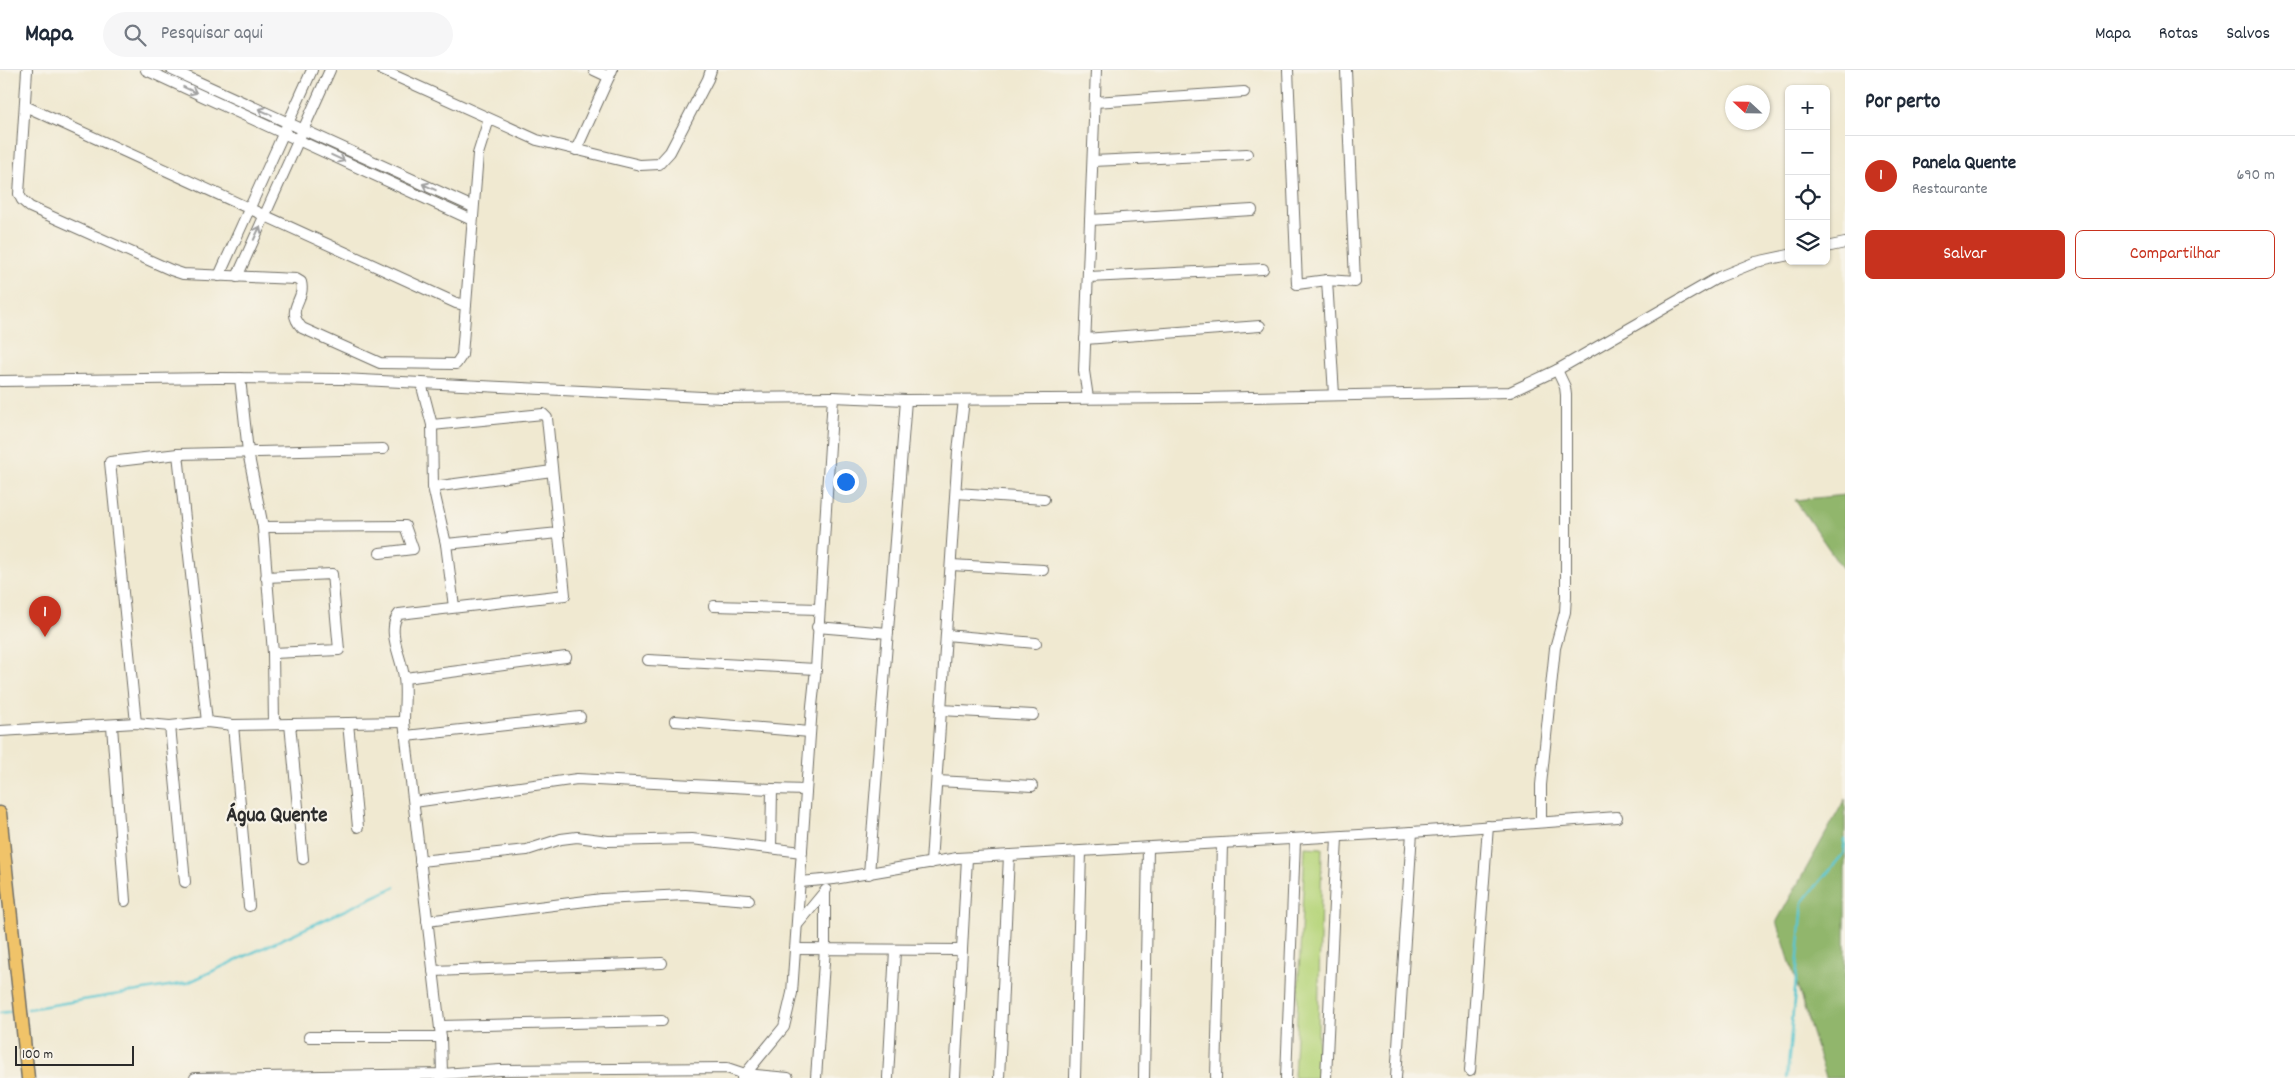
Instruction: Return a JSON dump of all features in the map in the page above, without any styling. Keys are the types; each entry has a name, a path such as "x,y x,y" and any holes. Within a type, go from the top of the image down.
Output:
{"main road":[{"path":"0,813 28,1078"}],"street":[{"path":"27,70 18,194 30,207 183,274 296,279 301,282 303,289 294,310 295,320 302,328 380,364 456,364 462,355 478,154 489,119"},
{"path":"146,70 286,128 303,129 473,207"},
{"path":"172,70 286,128 300,140 472,220"},
{"path":"219,276 312,70"},
{"path":"237,277 330,70"},
{"path":"382,70 537,140 640,165 658,164 670,152 708,79 710,70"},
{"path":"576,150 610,73 594,70"},
{"path":"1088,398 1084,372 1096,70"},
{"path":"1288,70 1297,284 1327,280 1356,282 1346,70"},
{"path":"1095,102 1244,92"},
{"path":"25,106 249,210 456,303 466,305"},
{"path":"1093,161 1247,154"},
{"path":"1090,220 1252,210"},
{"path":"1830,246 1845,243"},
{"path":"0,381 240,378 342,379 722,398 833,397 906,400 1510,392 1557,370 1719,277 1756,262 1785,255"},
{"path":"1088,277 1263,269"},
{"path":"1327,280 1334,395"},
{"path":"1085,339 1260,326"},
{"path":"1541,822 1541,785 1555,648 1565,612 1566,596 1566,395 1565,387 1557,370"},
{"path":"240,378 248,452 263,527 273,653 274,724"},
{"path":"421,383 432,424 433,487 446,544 454,607"},
{"path":"743,1076 784,1027 792,993 816,669 833,397"},
{"path":"869,874 906,400"},
{"path":"931,863 964,400"},
{"path":"432,424 543,414 547,418 565,595 399,614 395,618 394,631 404,678 404,722 440,1031 434,1076"},
{"path":"136,724 110,462 178,454 383,450"},
{"path":"178,454 208,722"},
{"path":"433,487 552,471"},
{"path":"956,493 1044,499"},
{"path":"263,527 405,526 413,549 380,553"},
{"path":"446,544 559,533"},
{"path":"951,565 1043,570"},
{"path":"266,577 332,574 339,650 273,653"},
{"path":"714,606 819,609"},
{"path":"818,626 888,633"},
{"path":"946,635 1036,643"},
{"path":"404,678 566,657"},
{"path":"648,660 816,669"},
{"path":"941,710 1032,716"},
{"path":"406,736 580,717"},
{"path":"675,721 810,732"},
{"path":"0,731 136,724 170,726 208,722 290,724 404,722"},
{"path":"348,723 358,827"},
{"path":"233,724 250,906"},
{"path":"290,724 302,859"},
{"path":"112,726 126,901"},
{"path":"170,726 185,882"},
{"path":"414,802 577,779 806,790"},
{"path":"937,781 1032,786"},
{"path":"771,848 772,789"},
{"path":"800,882 869,874 967,858 1295,840 1617,817"},
{"path":"1470,1071 1488,826"},
{"path":"1396,1078 1412,832"},
{"path":"420,861 527,850 561,839 577,837 608,841 692,839 802,852"},
{"path":"1326,1078 1337,837"},
{"path":"1286,1078 1295,840"},
{"path":"1216,1078 1222,844"},
{"path":"1144,1078 1148,848"},
{"path":"1075,1078 1081,851"},
{"path":"999,1078 1009,855"},
{"path":"955,1078 967,858"},
{"path":"797,925 834,879"},
{"path":"816,1078 825,948 825,892"},
{"path":"427,921 602,899 685,895 749,900"},
{"path":"795,949 962,950"},
{"path":"888,1078 895,950"},
{"path":"433,971 662,963"},
{"path":"309,1037 662,1021"},
{"path":"196,1078 596,1073 727,1068 743,1076 788,1078"}],"green space":[{"path":"1845,495 1845,572 1795,500"},
{"path":"1845,799 1845,1078 1826,1078 1777,921"},
{"path":"1305,847 1322,848 1317,1078 1294,1078"}],"waterway":[{"path":"1787,1078 1803,902 1843,854 1845,840"},
{"path":"28,1009 187,983 395,887"},
{"path":"0,1013 14,1011"}],"place":[{"name":"Panela Quente","path":"45,637"}],"district":[{"name":"Água Quente","path":"277,817"}]}
